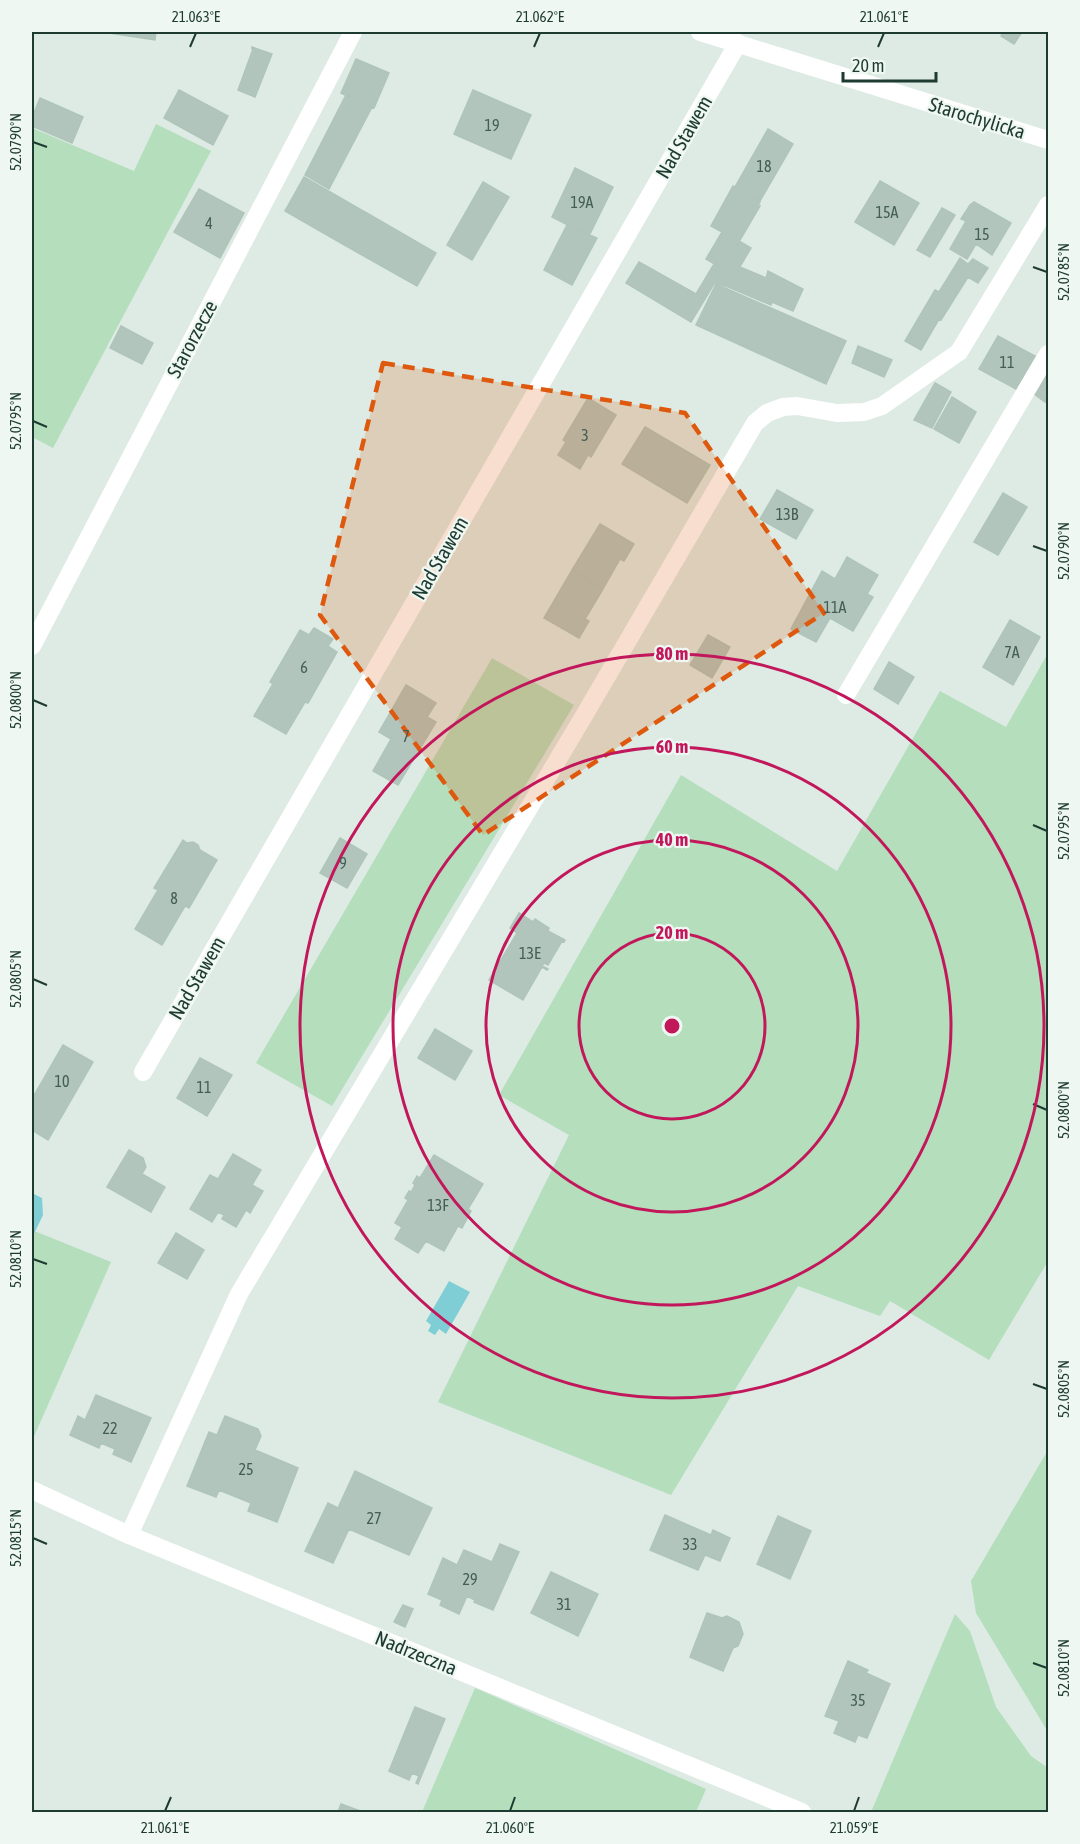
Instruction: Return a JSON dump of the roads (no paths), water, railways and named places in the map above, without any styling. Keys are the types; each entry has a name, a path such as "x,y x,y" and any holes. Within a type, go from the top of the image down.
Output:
{"street":[{"name":"Starorzecze","path":"32,646 353,32"},
{"name":"Starochylicka","path":"700,32 1048,140"},
{"name":"Nad Stawem","path":"143,1072 738,44"},
{"path":"129,1535 239,1294 579,724 755,423 767,413 783,407 798,406 837,413 864,412 882,406 959,352 1048,205"},
{"path":"846,695 1048,354"},
{"name":"Nadrzeczna","path":"32,1490 129,1535 802,1812"}],"water":[{"path":"32,1193 42,1198 43,1215 32,1238"},
{"path":"449,1281 470,1292 446,1334 439,1329 435,1335 428,1331 431,1325 426,1321"}]}
